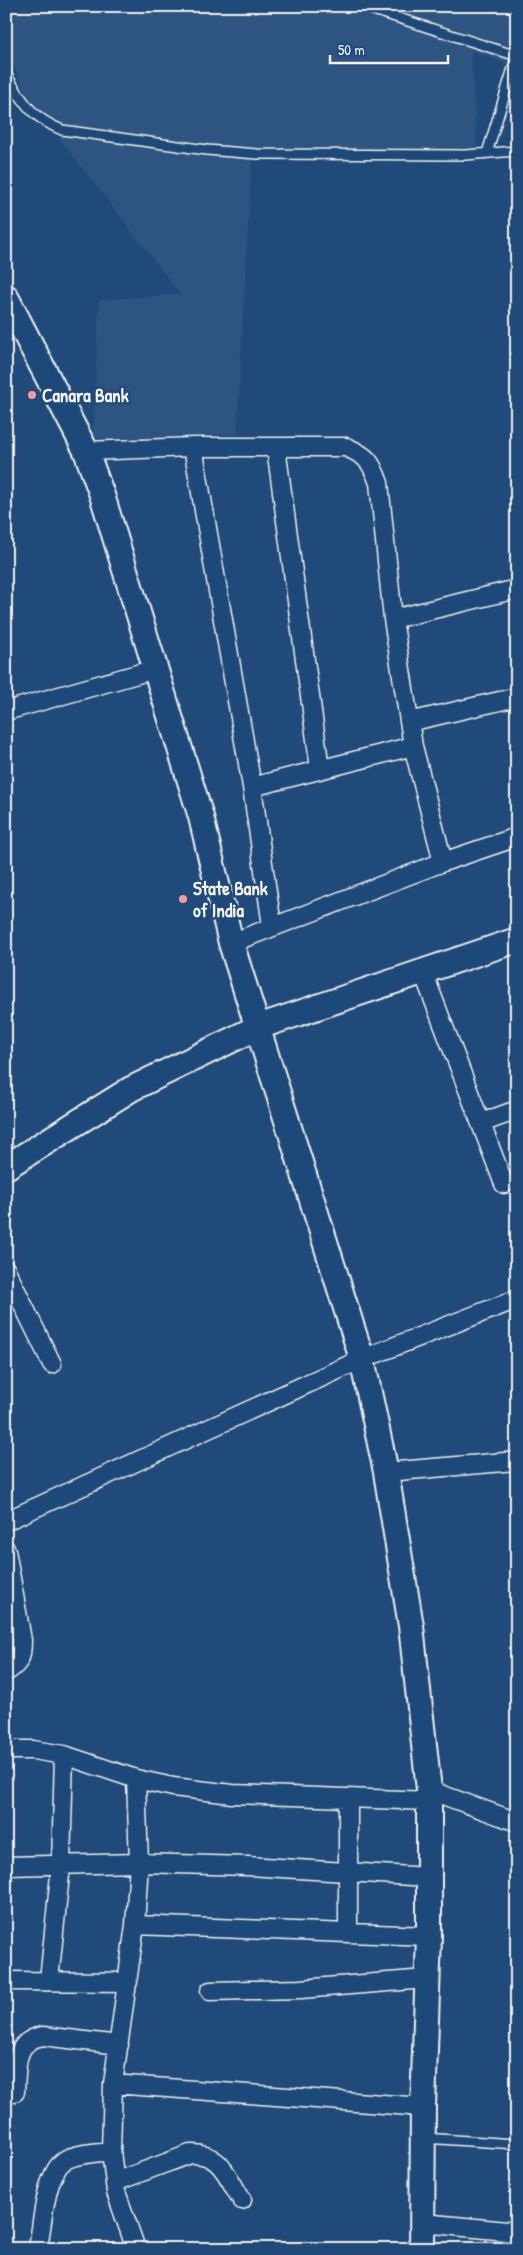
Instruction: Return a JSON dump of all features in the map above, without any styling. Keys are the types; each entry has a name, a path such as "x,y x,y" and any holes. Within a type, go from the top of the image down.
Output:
{"main road":[{"path":"6,297 12,321 86,451 102,495 201,818 231,943 362,1359 386,1472 410,1626 429,1796 429,1936 423,2107 422,2249"},
{"path":"6,1167 131,1089 258,1027 517,940"}],"street":[{"path":"193,447 252,787 272,926"},
{"path":"86,451 193,447 346,447 362,455 373,465 379,483 393,619 413,746 443,862"},
{"path":"276,448 320,769"},
{"path":"393,619 517,589"},
{"path":"6,711 155,669"},
{"path":"409,722 517,697"},
{"path":"252,787 413,746"},
{"path":"231,943 443,862 517,837"},
{"path":"423,972 504,1184"},
{"path":"480,1123 517,1110"},
{"path":"8,1280 52,1364"},
{"path":"6,1520 362,1359 517,1299"},
{"path":"386,1472 517,1461"},
{"path":"6,1550 22,1640 22,1654 19,1664 6,1672"},
{"path":"6,1750 33,1750 64,1755 136,1780 173,1787 232,1794 348,1798 429,1796 517,1822"},
{"path":"48,1980 61,1866 64,1755"},
{"path":"136,1780 139,1863 135,1925 114,2084 111,2151 114,2182 122,2213 136,2249"},
{"path":"348,1798 348,1933"},
{"path":"6,1866 139,1863 247,1866 428,1877"},
{"path":"135,1925 429,1936"},
{"path":"210,1992 301,1989 426,1979"},
{"path":"6,1981 128,1982"},
{"path":"15,2092 19,2054 25,2042 34,2037 43,2036 119,2045"},
{"path":"114,2084 423,2107"},
{"path":"38,2249 50,2184 55,2170 65,2160 82,2155 111,2151"},
{"path":"114,2182 190,2154 202,2153 211,2156 220,2164 242,2200"},
{"path":"423,2223 517,2232"}],"lane":[{"path":"361,6 517,56 487,153"},
{"path":"6,74 31,111 44,122 62,130 207,150 257,154 487,153 517,151"},
{"path":"423,2138 517,2144"}],"shaded area":[{"path":"6,6 517,6 517,68 471,50 477,155 252,150 237,434 93,439 99,300 180,294 29,99 6,49"}],"place":[{"name":"Canara Bank","path":"32,395"},
{"name":"State Bank of India","path":"183,899"}]}
